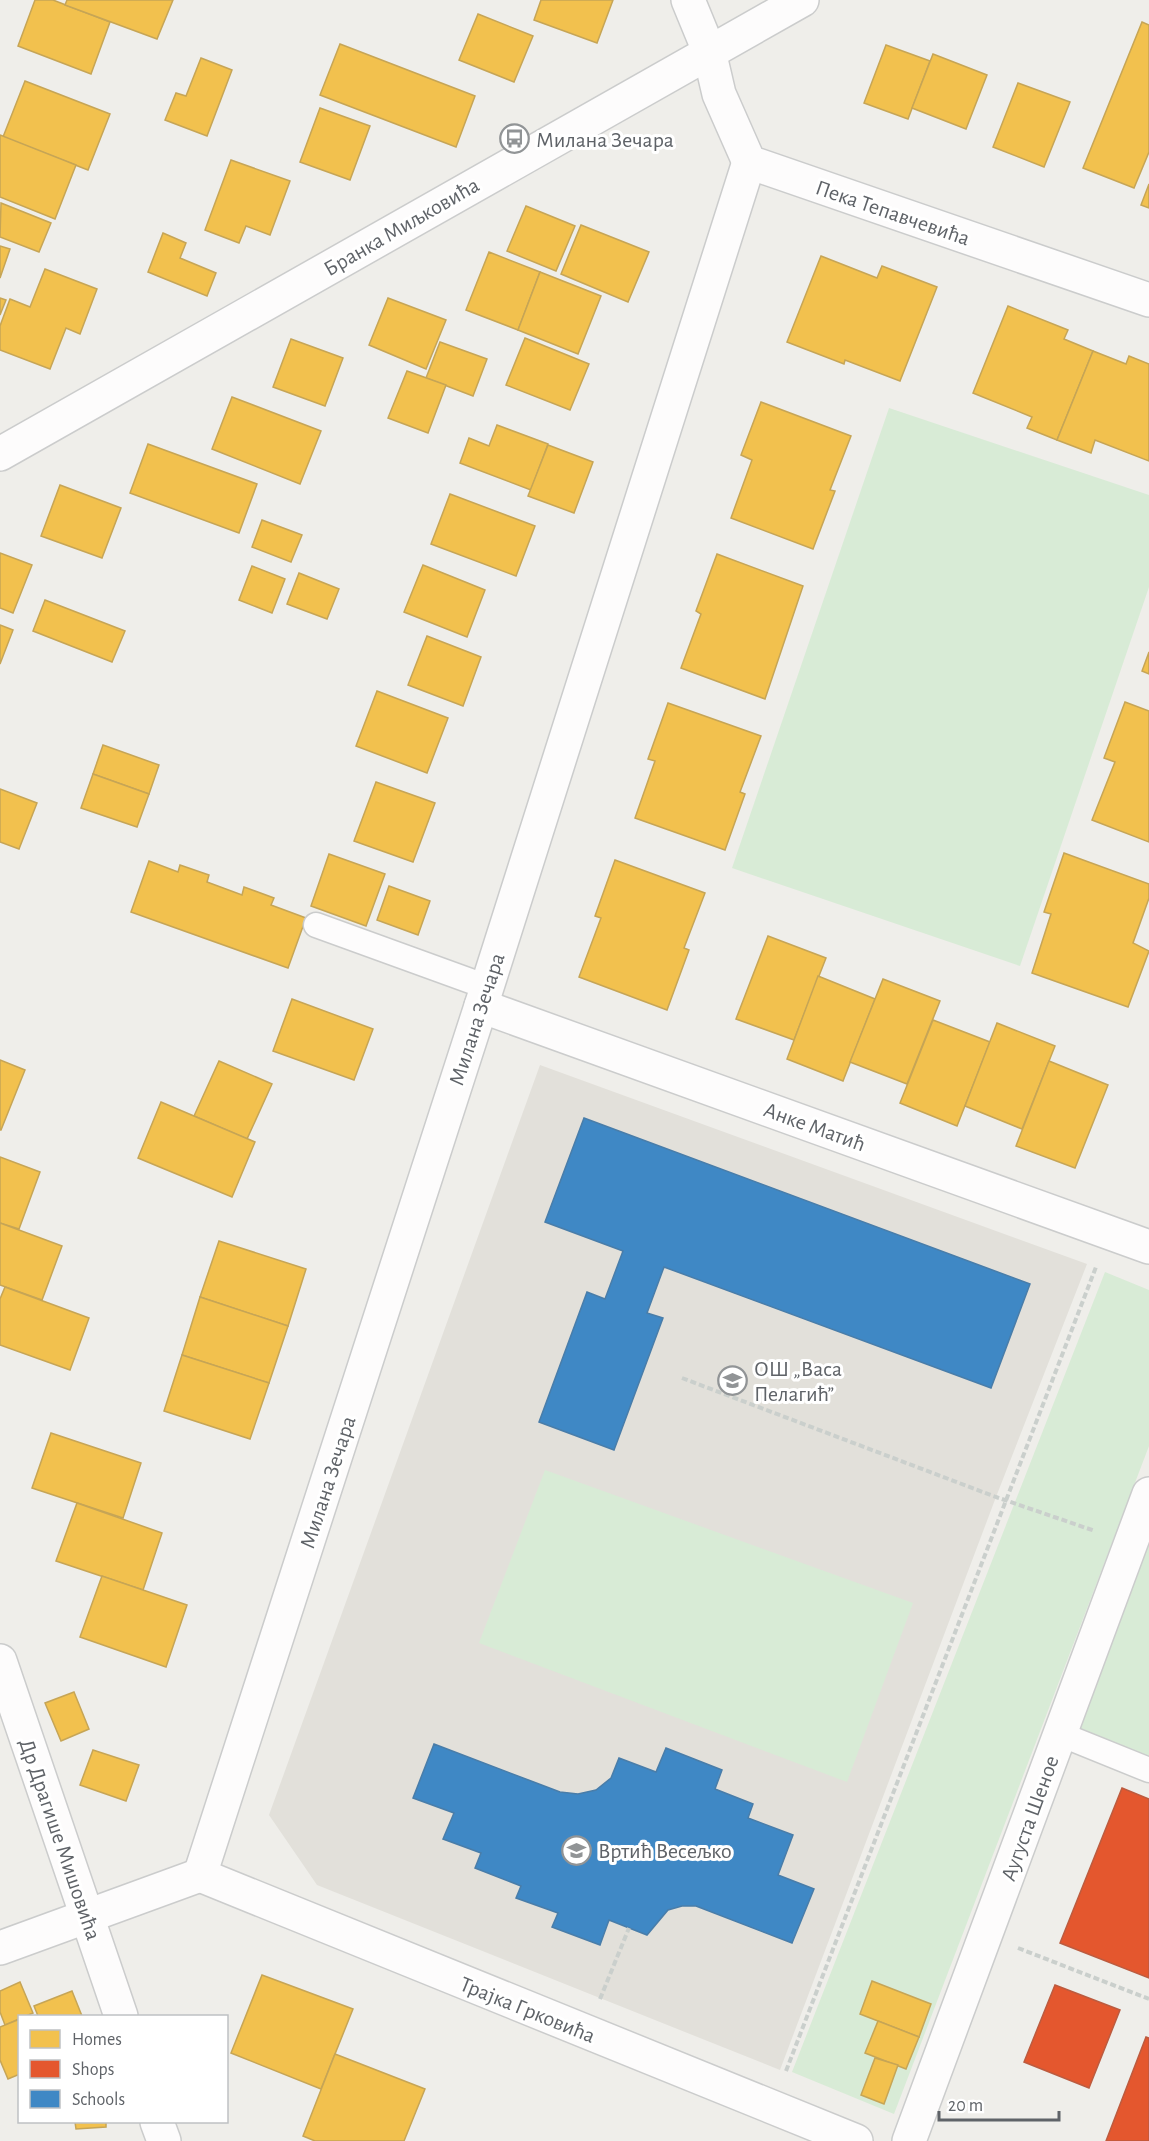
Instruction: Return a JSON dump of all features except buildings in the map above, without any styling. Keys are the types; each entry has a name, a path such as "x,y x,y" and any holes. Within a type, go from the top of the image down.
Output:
{"street":[{"path":"688,0 709,51 719,94 749,162"},
{"name":"Бранка Миљковића","path":"0,454 802,0"},
{"name":"Пека Тепавчевића","path":"749,162 1149,300"},
{"name":"Милана Зечара","path":"200,1875 484,997 749,162"},
{"name":"Анке Матић","path":"484,997 1149,1246"},
{"name":"Аугуста Шеное","path":"909,2141 1149,1494"},
{"name":"Др Драгише Мишовића","path":"0,1661 122,2015"},
{"path":"0,1948 200,1875"},
{"name":"Трајка Грковића","path":"200,1875 856,2141"},
{"path":"159,2123 164,2141"}],"lane":[{"path":"316,925 484,997"},
{"path":"1060,1734 1149,1770"}],"path":[{"path":"772,2108 1109,1232"},
{"path":"682,1378 1006,1500 1131,1544"},
{"path":"602,1993 628,1928"},
{"path":"985,1935 1149,1999"}],"shaded area":[{"name":"ОШ „Васа Пелагић”","path":"540,1065 1087,1264 996,1497 780,2070 317,1885 269,1815"}],"green space":[{"path":"889,408 1149,495 1149,587 1020,966 732,868"},
{"path":"1105,1272 1149,1290 1149,1446 894,2114 792,2072"},
{"path":"545,1470 913,1603 847,1782 479,1643"},
{"path":"1149,1535 1149,1770 1060,1734"}],"place":[{"name":"Милана Зечара","path":"515,139"},
{"name":"ОШ „Васа Пелагић”","path":"733,1381"},
{"name":"Вртић Весељко","path":"577,1850"}]}
